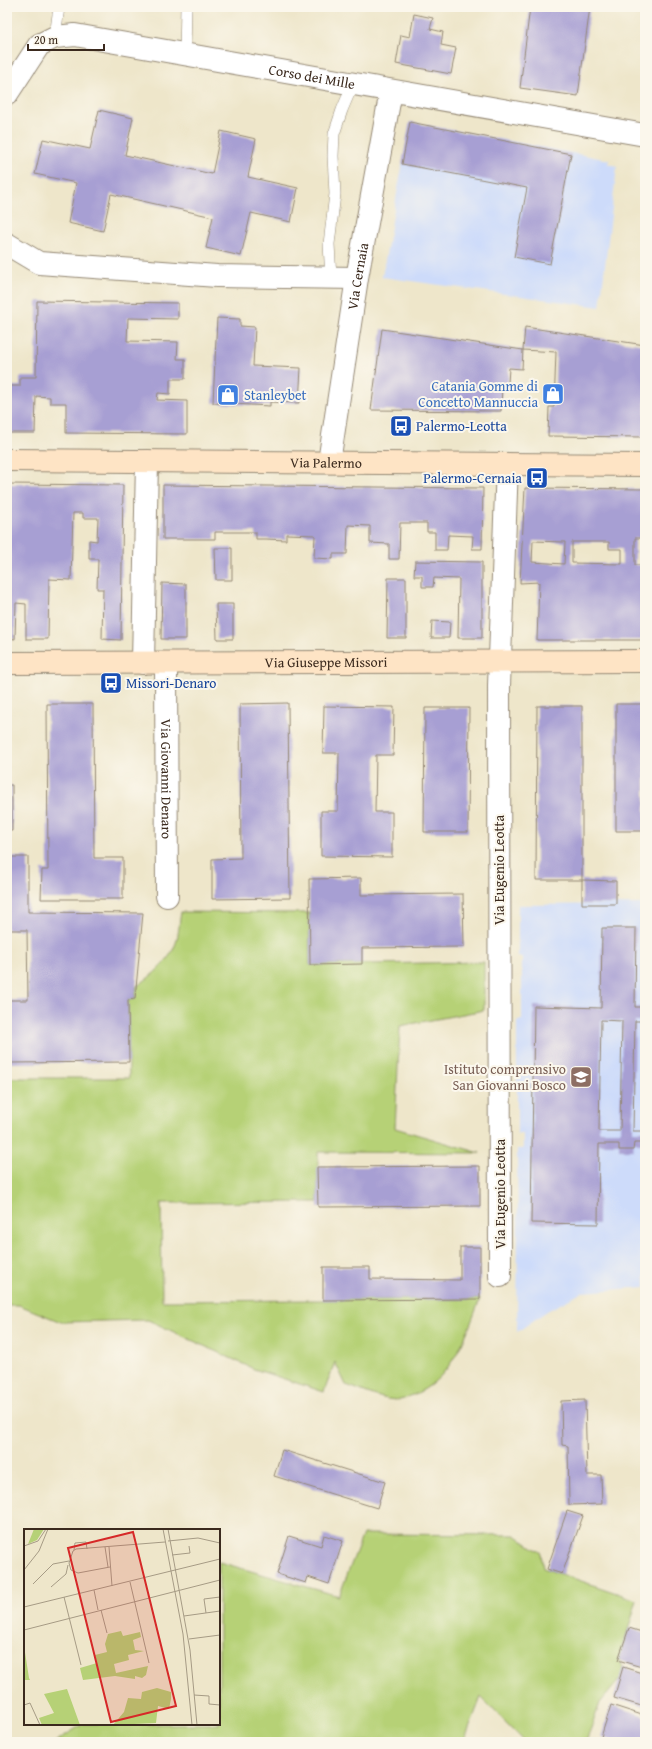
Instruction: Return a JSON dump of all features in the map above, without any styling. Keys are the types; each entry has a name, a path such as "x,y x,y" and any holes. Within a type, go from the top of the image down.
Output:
{"main road":[{"name":"Via Palermo","path":"7,460 645,465"},
{"name":"Via Giuseppe Missori","path":"7,663 645,661"}],"street":[{"name":"Corso dei Mille","path":"7,94 39,45 55,37 75,35 645,135"},
{"name":"Via Cernaia","path":"329,462 357,278 391,91"},
{"path":"7,244 39,263"},
{"path":"7,257 39,263 217,276 357,278"},
{"path":"143,663 148,461"},
{"name":"Via Eugenio Leotta","path":"500,1276 499,662 507,464"},
{"name":"Via Giovanni Denaro","path":"166,663 167,896"}],"lane":[{"path":"55,37 60,7"},
{"path":"185,54 186,7"},
{"path":"331,278 329,244 335,194 333,156 334,134 353,84"}],"shaded area":[{"path":"410,122 609,160 608,164 617,166 600,307 382,277"},
{"name":"Istituto comprensivo San Giovanni Bosco","path":"645,904 645,1287 583,1292 547,1311 517,1332 517,1149 523,1149 523,1134 517,1134 517,1021 522,1020 522,957 518,957 518,905"}],"green space":[{"path":"181,912 309,913 310,965 484,962 484,1010 400,1026 395,1128 480,1153 318,1152 318,1202 161,1203 162,1301 480,1299 463,1342 455,1356 436,1380 424,1389 399,1400 376,1396 346,1385 335,1362 324,1392 254,1369 148,1320 61,1322 19,1305 7,1305 7,1078 129,1078 128,1000 135,999 137,986 155,973 173,950 177,939"},
{"path":"363,1534 515,1535 541,1553 543,1568 637,1600 619,1660 623,1667 620,1679 600,1703 586,1742 525,1742 481,1697 464,1742 55,1742 81,1725 220,1725 220,1562 339,1596"}],"building":[{"path":"530,7 590,7 578,96 520,88"},
{"path":"414,14 433,18 430,29 443,32 441,45 456,48 451,74 396,64 401,35 410,37"},
{"path":"99,110 133,118 125,155 212,174 221,131 256,139 248,177 298,188 291,222 251,213 241,256 206,248 213,217 111,194 103,231 68,223 76,183 35,174 43,139 90,149"},
{"path":"410,122 571,154 550,264 514,257 527,188 402,164"},
{"path":"37,301 178,303 178,319 128,318 127,341 178,342 177,359 185,359 185,379 170,379 170,394 158,393 157,400 187,401 187,434 66,433 66,403 50,403 50,397 36,396 35,433 7,433 7,395 9,395 9,386 20,386 20,377 36,377"},
{"path":"217,318 240,319 240,326 255,327 253,366 301,368 299,403 270,402 270,406 213,403"},
{"path":"525,327 645,345 645,437 548,436 549,407 554,407 556,352 523,350"},
{"path":"382,329 523,350 522,369 509,368 508,383 502,383 501,411 371,410"},
{"path":"7,484 123,485 121,640 102,639 103,589 97,589 98,559 89,559 89,540 97,541 98,518 83,518 83,513 73,513 71,580 49,579 48,639 26,639 26,604 16,603 15,639 7,638"},
{"path":"163,485 483,488 482,549 472,549 473,536 448,535 447,550 435,550 435,532 427,532 427,523 400,523 399,559 389,559 389,544 370,543 370,526 348,525 347,554 333,554 333,559 314,558 315,535 286,534 286,540 256,539 256,532 215,532 215,539 163,539"},
{"path":"525,488 645,489 645,538 635,538 635,565 645,565 645,640 537,640 539,582 520,583","holes":["533,541 565,542 564,564 532,562","572,542 609,542 609,549 622,549 622,564 572,563"]},
{"path":"215,548 232,548 232,580 216,580"},
{"path":"415,561 482,562 482,638 458,638 459,579 434,578 433,587 422,587 422,576 414,576"},
{"path":"388,578 406,578 406,638 387,638"},
{"path":"162,583 186,584 186,639 161,639"},
{"path":"216,604 233,604 233,639 217,639"},
{"path":"432,621 450,622 449,638 431,638"},
{"path":"288,703 290,898 212,899 212,859 241,858 240,704"},
{"path":"47,704 93,704 94,858 123,858 123,899 41,899 42,870 48,870"},
{"path":"616,704 645,704 645,831 616,831"},
{"path":"324,706 394,707 393,755 376,755 375,812 392,812 392,857 321,856 321,811 338,811 339,753 323,753"},
{"path":"537,706 582,706 582,880 536,880"},
{"path":"425,708 469,708 468,832 424,832"},
{"path":"7,785 12,785 12,831 7,831"},
{"path":"7,857 28,857 28,912 143,913 135,999 128,1000 129,1062 7,1063 7,1000 28,1000 27,930 7,930"},
{"path":"361,878 361,895 463,894 464,947 362,948 362,964 310,965 309,879"},
{"path":"582,880 616,881 616,904 582,904"},
{"path":"602,928 636,928 635,1007 645,1007 645,1021 635,1021 633,1131 645,1131 645,1143 634,1143 633,1150 619,1150 619,1144 599,1144 598,1224 531,1223 534,1006 601,1008","holes":["601,1020 622,1021 620,1131 599,1131"]},
{"path":"480,1166 480,1206 318,1207 317,1167"},
{"path":"460,1247 480,1247 480,1299 323,1300 323,1267 370,1267 370,1279 460,1280"},
{"path":"585,1400 587,1475 601,1475 602,1504 569,1505 568,1446 562,1445 561,1401"},
{"path":"282,1450 385,1482 377,1508 274,1476"},
{"path":"567,1511 583,1516 562,1574 547,1569"},
{"path":"324,1535 343,1541 329,1584 308,1577 306,1583 277,1574 289,1536 321,1546"},
{"path":"629,1628 645,1633 645,1668 618,1660"},
{"path":"623,1667 645,1674 645,1707 614,1698"},
{"path":"611,1705 645,1716 645,1742 616,1742 601,1737"}],"place":[{"name":"Catania Gomme di Concetto Mannuccia","path":"553,394"},
{"name":"Stanleybet","path":"228,395"},
{"name":"Palermo-Leotta","path":"401,426"},
{"name":"Palermo-Cernaia","path":"537,478"},
{"name":"Missori-Denaro","path":"111,683"},
{"name":"Istituto comprensivo San Giovanni Bosco","path":"581,1077"}]}
